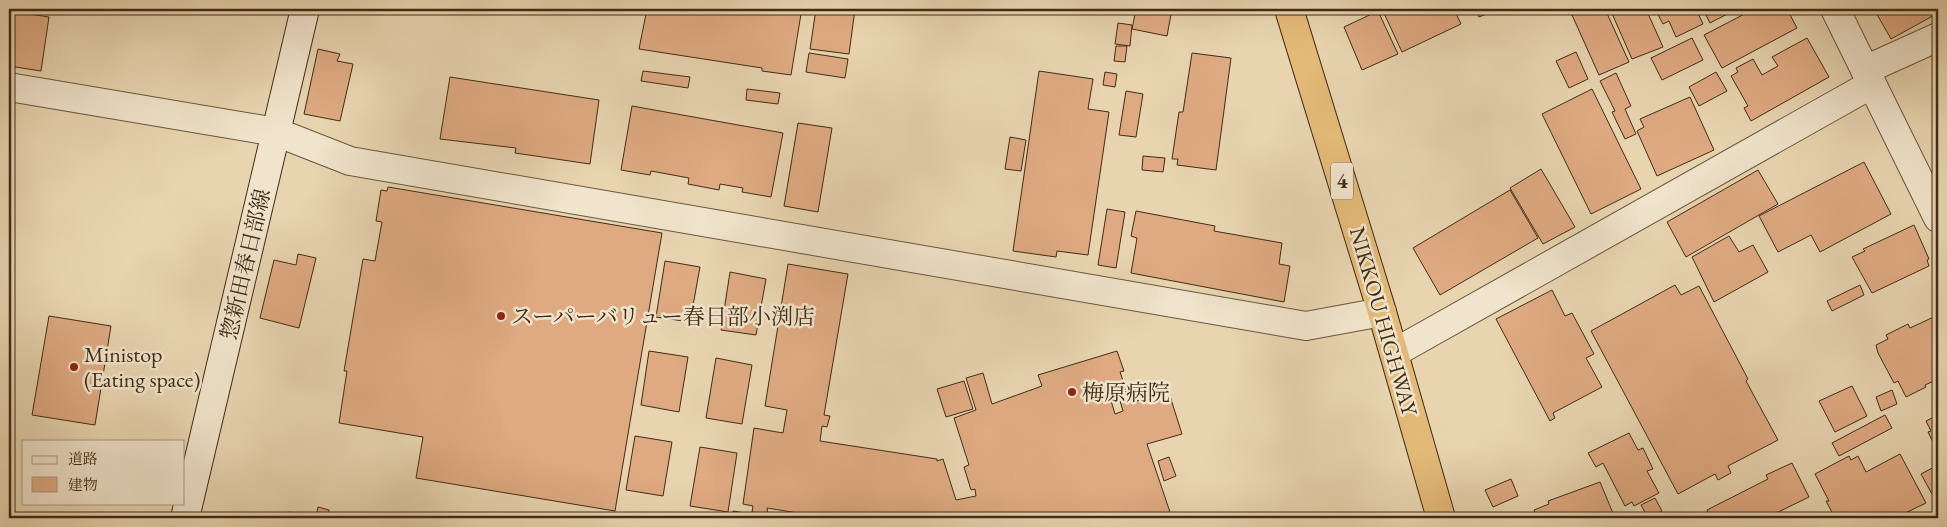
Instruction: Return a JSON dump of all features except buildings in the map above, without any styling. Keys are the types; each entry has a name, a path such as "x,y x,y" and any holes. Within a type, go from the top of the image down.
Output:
{"highway":[{"name":"NIKKOU HIGHWAY","path":"1289,9 1382,312 1441,518"}],"street":[{"name":"惣新田春日部線","path":"185,518 304,9"},
{"path":"1835,9 1938,218"},
{"path":"1394,353 1938,36"},
{"path":"9,87 276,132 350,161 1306,326 1382,312"}],"place":[{"name":"スーパーバリュー春日部小渕店","path":"501,316"},
{"name":"Ministop (Eating space)","path":"74,367"},
{"name":"梅原病院","path":"1072,392"}]}
